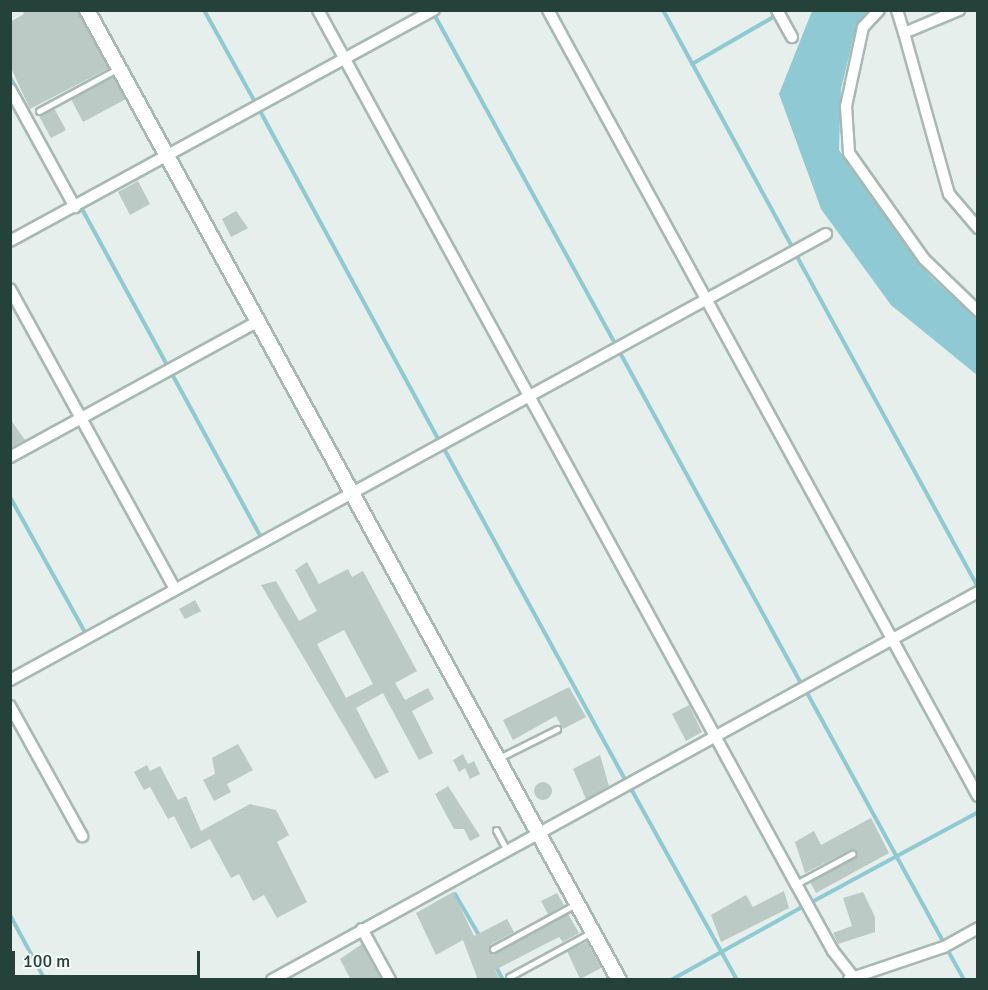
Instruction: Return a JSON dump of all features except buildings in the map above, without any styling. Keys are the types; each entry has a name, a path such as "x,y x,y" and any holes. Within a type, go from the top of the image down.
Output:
{"street":[{"path":"87,10 619,980"},
{"path":"318,10 796,884 834,951 854,979 944,947 978,927"},
{"path":"10,241 169,158 434,10"},
{"path":"548,10 978,796"},
{"path":"777,10 792,37"},
{"path":"879,10 863,27 846,106 849,153 924,259 978,311"},
{"path":"897,10 949,194 978,228"},
{"path":"904,33 959,10"},
{"path":"10,89 75,207"},
{"path":"10,680 351,491 826,234"},
{"path":"10,289 175,589"},
{"path":"10,457 258,321"},
{"path":"272,980 537,831 978,592"},
{"path":"10,706 82,836"},
{"path":"362,929 390,980"}],"lane":[{"path":"39,111 119,68"},
{"path":"498,759 557,729"},
{"path":"496,830 506,849"},
{"path":"796,884 852,854"},
{"path":"493,949 577,903"},
{"path":"509,977 592,931"}],"water":[{"path":"812,11 868,11 856,27 841,89 839,150 931,277 977,319 977,375 891,305 821,209 779,94"}],"waterway":[{"path":"204,10 256,104"},
{"path":"663,10 792,247"},
{"path":"692,64 777,15"},
{"path":"435,16 615,343"},
{"path":"10,77 49,150"},
{"path":"260,111 439,440"},
{"path":"82,209 167,365"},
{"path":"795,253 977,586"},
{"path":"618,349 801,683"},
{"path":"172,374 261,537"},
{"path":"443,447 624,778"},
{"path":"10,497 86,634"},
{"path":"10,686 25,678"},
{"path":"806,691 944,943"},
{"path":"630,787 737,980"},
{"path":"810,903 978,812"},
{"path":"455,894 480,937"},
{"path":"671,980 804,906"},
{"path":"10,915 45,980"},
{"path":"947,949 964,980"},
{"path":"495,965 503,980"}]}
